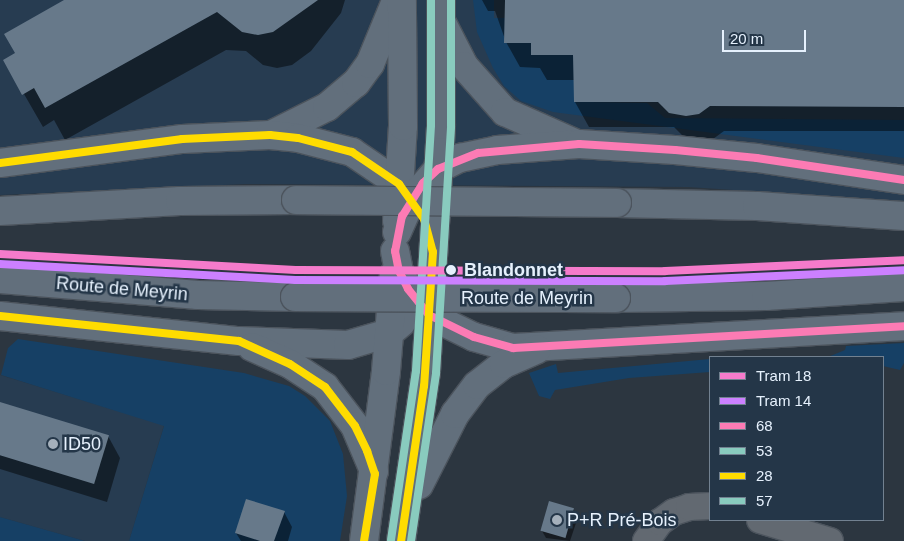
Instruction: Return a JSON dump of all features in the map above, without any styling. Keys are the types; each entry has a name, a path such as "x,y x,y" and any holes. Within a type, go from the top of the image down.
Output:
{"main road":[{"path":"270,135 327,107 356,83 370,64 396,0"},
{"path":"364,541 375,474 396,242 405,192 402,0"},
{"path":"441,11 464,66 505,112 579,144"},
{"path":"401,541 418,438 423,309 432,261 438,169 441,11"},
{"path":"0,163 182,139 270,135 298,138 352,152 405,192 424,219 432,261"},
{"path":"405,192 438,169 478,153 579,144 757,158 904,180"},
{"path":"0,212 180,201 296,200 757,206 904,216"},
{"path":"396,242 399,271 423,309 493,343 513,348 904,326"},
{"name":"Route de Meyrin","path":"0,279 198,295 295,297 616,298 766,296 904,288"},
{"path":"0,316 239,341 348,345 389,333 423,309"},
{"path":"239,341 290,364 325,388 355,426 375,474"},
{"path":"407,509 455,414 477,385 504,364 542,347"}],"street":[{"path":"646,541 660,522 674,512 689,506 709,506"},
{"path":"763,521 830,541"}],"shaded area":[{"path":"0,0 904,0 904,201 688,187 245,184 0,195"},
{"path":"473,0 494,0 494,18 505,18 531,43 531,55 591,55 592,102 647,103 665,118 904,120 904,158 553,112 521,101 504,86 493,68 477,32"},
{"path":"18,339 244,373 289,386 305,396 330,421 343,454 347,496 340,541 129,541 164,426 1,375 8,348"},
{"path":"904,343 904,363 900,370 884,366 884,356 830,356 845,350 846,346"},
{"path":"709,359 709,372 629,378 555,390 550,399 539,396 529,373 556,364 558,373"},
{"path":"0,375 164,425 129,541 85,541 0,517"},
{"path":"0,517 32,526 85,541 0,541"}],"building":[{"path":"64,0 318,0 273,32 258,35 242,32 217,12 45,108 34,88 22,95 3,60 15,53 4,34"},
{"path":"505,0 904,0 904,107 710,106 699,114 686,116 669,113 658,102 574,102 573,55 531,55 531,43 504,43"},
{"name":"ID50","path":"0,402 109,435 94,484 0,455"},
{"path":"246,499 285,511 274,541 260,541 235,533"},
{"name":"P+R Pré-Bois","path":"549,501 574,508 565,538 540,531"}],"tram line":[{"name":"18","path":"0,254 296,270 665,271 904,260"},
{"name":"14","path":"0,264 296,280 665,281 904,270"}],"transit line":[{"name":"57","path":"391,540 416,371 431,125 431,0"},
{"name":"53","path":"411,541 436,373 451,126 451,0"},
{"name":"28","path":"0,163 182,139 270,135 298,138 352,152 399,184 424,219 433,252 424,386 401,541"},
{"name":"68","path":"904,180 757,158 675,150 579,144 478,153 438,169 423,183 402,216 395,251 399,271 408,289 429,315 474,337 513,348 904,326"},
{"name":"28","path":"0,316 239,341 290,364 325,387 355,426 367,451 375,474 364,541"}],"place":[{"name":"Blandonnet","path":"451,270"},
{"name":"ID50","path":"53,444"},
{"name":"P+R Pré-Bois","path":"557,520"}]}
